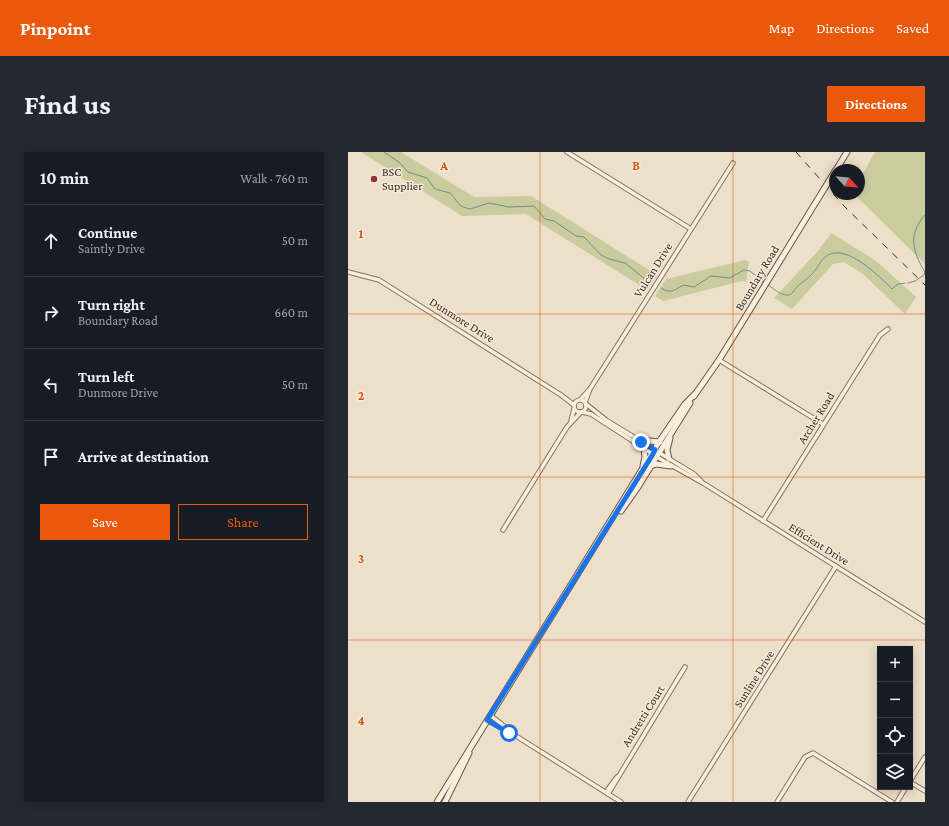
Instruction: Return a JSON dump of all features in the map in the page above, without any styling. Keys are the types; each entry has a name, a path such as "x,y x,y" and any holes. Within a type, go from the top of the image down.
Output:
{"main road":[{"name":"Boundary Road","path":"839,164 847,152"},
{"name":"Boundary Road","path":"436,802 640,475 674,428 695,394 719,360 829,181"},
{"name":"Boundary Road","path":"609,526 638,487 650,467 660,442 685,404 695,394"},
{"path":"669,459 666,450 674,428"},
{"path":"639,440 660,442"},
{"path":"640,475 644,462 644,449"},
{"path":"650,467 656,464 671,466"},
{"name":"Boundary Road","path":"445,802 460,774 472,744"},
{"path":"451,778 457,773 460,774"}],"street":[{"path":"567,152 691,230"},
{"name":"Vulcan Drive","path":"567,428 574,407 590,389 733,162"},
{"name":"Dunmore Drive","path":"348,272 379,280 561,395 582,412"},
{"name":"Archer Road","path":"763,521 880,335 888,329"},
{"path":"719,360 823,424"},
{"name":"Vulcan Drive","path":"567,428 585,410 590,389"},
{"name":"Dunmore Drive","path":"561,395 586,403"},
{"path":"586,403 596,413 639,440 656,453"},
{"path":"582,412 591,414 644,449 656,453"},
{"path":"503,530 567,428"},
{"name":"Efficient Drive","path":"656,453 694,474 703,483"},
{"name":"Efficient Drive","path":"656,453 671,466 703,483 925,622"},
{"name":"Sunline Drive","path":"688,802 836,566"},
{"name":"Andretti Court","path":"607,793 685,667"},
{"path":"489,718 622,802"},
{"path":"777,802 805,757 813,753 892,802"},
{"path":"913,777 925,757"},
{"path":"913,784 925,792"},
{"path":"897,802 904,790"}],"green space":[{"path":"361,152 401,152 474,197 531,196 657,275 647,290 526,214 462,216"},
{"path":"875,152 925,152 925,264 860,200 865,200 865,170"},
{"path":"831,233 875,260 916,297 905,314 863,274 844,262 833,264 792,309 774,298 818,251"},
{"path":"745,260 749,262 746,282 742,281 663,301 655,296 666,279"}],"waterway":[{"path":"384,152 400,163 408,172 427,178 435,189 450,193 463,207 470,209 489,203 509,207 534,206 545,219 554,221 576,236 584,237 601,255 609,259 625,263 650,283"},
{"path":"908,283 915,281 924,275 925,272 917,257 914,243 916,229 925,215"},
{"path":"768,285 782,294 789,295 814,272 825,257 836,253 853,257 871,270 892,289 898,284 905,283"},
{"path":"661,288 670,291 683,285 694,287 711,276 730,278 744,270 750,271 763,282"}],"railway":[{"path":"796,152 844,206 925,285"}],"place":[{"name":"BSC Supplier","path":"374,179"}],"route":[{"path":"509,733 487,720 653,454 655,450 641,442"}]}
